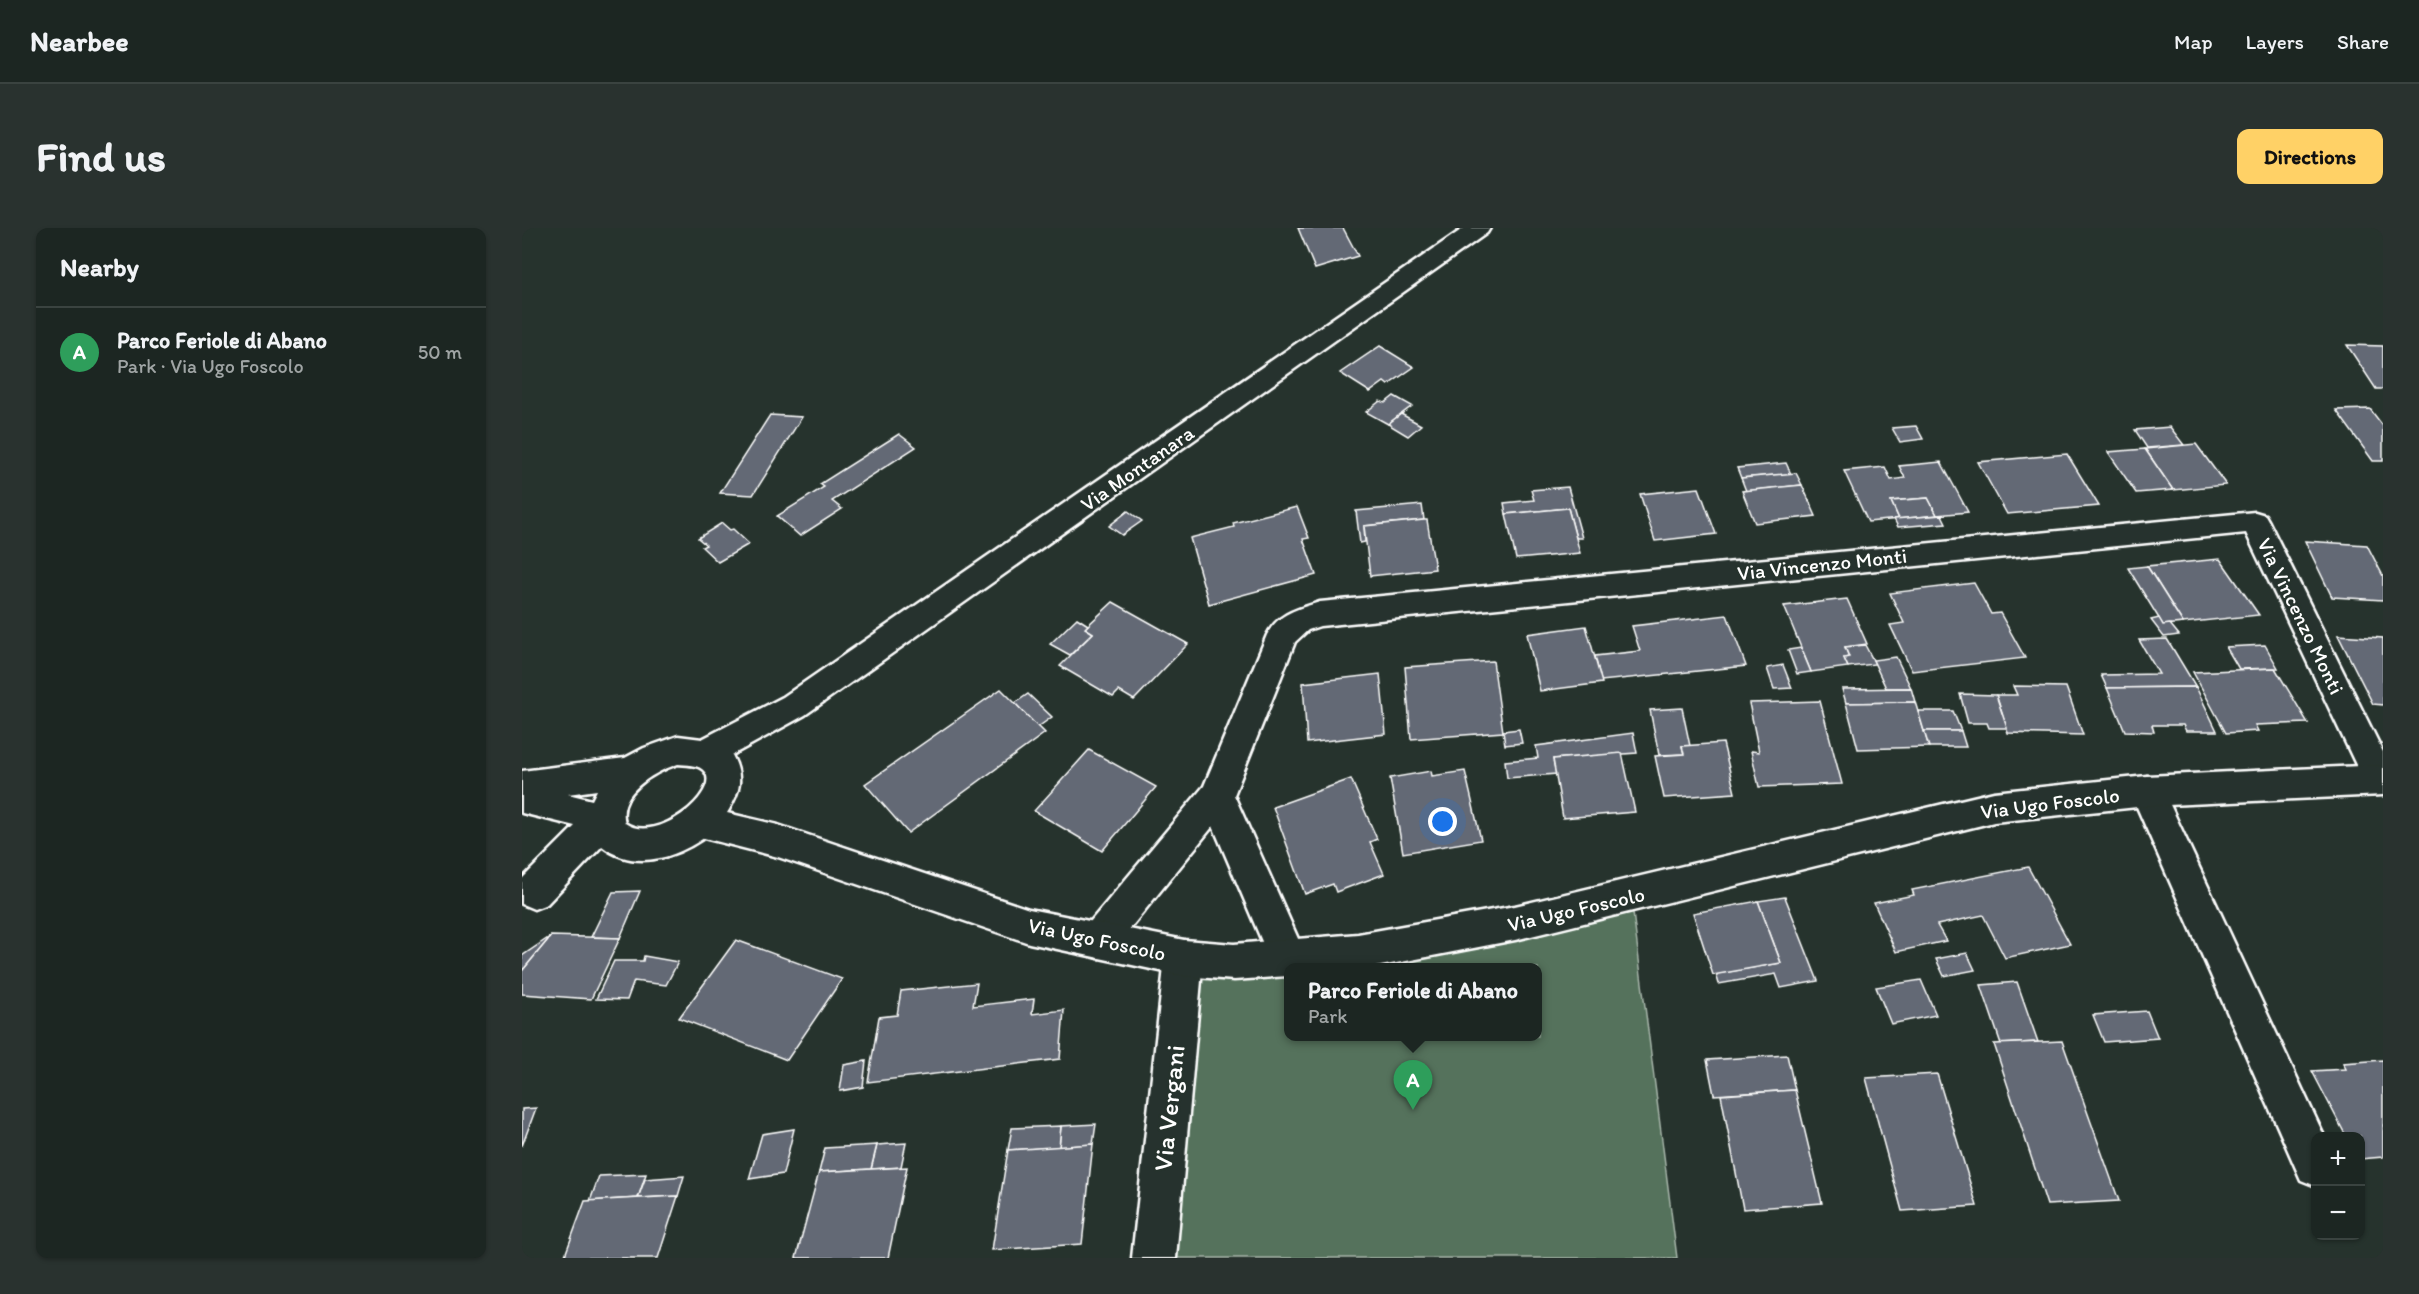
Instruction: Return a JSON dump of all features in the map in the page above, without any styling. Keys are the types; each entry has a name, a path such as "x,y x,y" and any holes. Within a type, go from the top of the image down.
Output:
{"street":[{"name":"Via Montanara","path":"712,786 794,706 1479,228"},
{"name":"Via Vincenzo Monti","path":"1098,940 1217,795 1282,635 1297,621 1320,614 2255,522 2382,780"},
{"path":"522,798 614,830 636,846 651,845 685,833 712,786 693,750 678,750 646,761 632,771 608,800 614,830"},
{"path":"522,786 632,771"},
{"name":"Via Ugo Foscolo","path":"712,786 778,841 1029,926 1184,958 1234,962 1358,952 1515,923 1994,807 2147,792 2382,780"},
{"path":"2147,792 2311,1154"},
{"path":"1217,795 1288,959"},
{"path":"528,896 614,830"},
{"name":"Via Vergani","path":"1154,1258 1184,958"}],"green space":[{"path":"1631,897 1677,1258 1153,1258 1184,958"}],"building":[{"path":"1298,228 1343,228 1358,256 1315,269"},
{"path":"2347,345 2383,346 2383,389 2376,389"},
{"path":"1380,346 1414,367 1388,385 1384,382 1370,392 1340,373"},
{"path":"1394,396 1412,406 1388,424 1366,412 1380,401 1385,403"},
{"path":"2370,409 2383,426 2383,461 2373,461 2336,410"},
{"path":"1401,414 1421,425 1408,436 1388,424"},
{"path":"770,415 802,417 753,495 720,493"},
{"path":"1916,426 1923,439 1900,442 1892,428"},
{"path":"2170,427 2184,445 2147,448 2135,430"},
{"path":"899,434 916,447 832,501 842,509 800,536 777,516 824,487 820,484"},
{"path":"2196,444 2226,485 2173,490 2145,449"},
{"path":"2145,449 2173,490 2136,493 2108,452"},
{"path":"2067,454 2099,506 2007,514 1978,462"},
{"path":"1941,462 1968,512 1937,515 1928,498 1891,501 1899,519 1868,522 1844,471 1885,467 1891,480 1905,478 1899,466"},
{"path":"1786,463 1791,474 1741,478 1737,468"},
{"path":"1796,473 1802,485 1746,491 1741,478"},
{"path":"1802,485 1816,516 1755,523 1742,491"},
{"path":"1568,487 1582,538 1576,538 1568,508 1506,514 1504,503 1534,500 1531,490"},
{"path":"1699,488 1716,534 1655,541 1640,494"},
{"path":"1928,498 1937,515 1899,519 1891,501"},
{"path":"1422,505 1424,520 1364,526 1365,542 1360,543 1356,511"},
{"path":"1297,507 1309,538 1303,539 1316,575 1209,604 1190,538 1234,527 1233,523"},
{"path":"1568,508 1580,553 1516,559 1506,514"},
{"path":"1128,511 1142,521 1122,535 1109,526"},
{"path":"1942,515 1946,523 1898,527 1894,519"},
{"path":"1427,520 1435,569 1370,576 1364,526"},
{"path":"722,523 730,530 733,529 749,544 718,562 702,547 706,545 698,538"},
{"path":"2305,541 2367,545 2383,576 2383,600 2332,597"},
{"path":"2220,559 2259,615 2183,623 2147,566"},
{"path":"2147,566 2183,623 2163,625 2128,568"},
{"path":"1974,583 1991,614 2000,613 2025,658 1912,671 1890,625 1904,623 1890,593"},
{"path":"1847,599 1867,644 1845,647 1849,657 1844,658 1848,667 1811,672 1784,606"},
{"path":"1113,602 1188,644 1134,700 1119,691 1113,697 1060,666 1093,633 1085,628"},
{"path":"1727,615 1746,666 1601,681 1595,656 1640,651 1632,626"},
{"path":"1077,618 1088,625 1085,628 1093,633 1070,655 1050,644"},
{"path":"2159,618 2163,625 2170,624 2179,635 2164,637 2151,620"},
{"path":"1586,626 1602,683 1540,691 1527,634"},
{"path":"2338,635 2383,638 2383,705 2373,704"},
{"path":"2167,639 2196,687 2107,688 2101,675 2159,674 2139,640"},
{"path":"1865,645 1875,664 1848,667 1844,658 1849,657 1845,647"},
{"path":"2265,645 2278,668 2239,669 2226,647"},
{"path":"1801,648 1811,672 1797,674 1788,650"},
{"path":"1896,657 1911,688 1886,688 1873,660"},
{"path":"1493,661 1503,732 1411,739 1405,667"},
{"path":"1783,665 1792,688 1774,689 1767,668"},
{"path":"2275,668 2308,723 2255,725 2258,731 2226,733 2193,672"},
{"path":"1380,674 1386,734 1307,743 1303,683"},
{"path":"2013,686 2066,687 2083,735 2008,733 1996,695 2017,695"},
{"path":"2196,687 2217,731 2186,731 2183,725 2152,725 2154,732 2125,731 2107,688"},
{"path":"1911,688 1915,702 1846,703 1842,689"},
{"path":"1001,689 1045,733 908,833 865,784"},
{"path":"1028,694 1052,717 1038,727 1015,703"},
{"path":"1960,694 1996,695 2007,728 1989,728 1987,723 1968,723"},
{"path":"1820,701 1842,784 1759,787 1751,751 1759,752 1749,703"},
{"path":"1915,702 1929,747 1858,749 1846,703"},
{"path":"1682,708 1690,746 1682,746 1684,754 1659,755 1650,710"},
{"path":"1918,711 1953,711 1961,731 1924,731"},
{"path":"1519,729 1522,743 1505,745 1503,731"},
{"path":"1924,731 1961,731 1966,747 1929,747"},
{"path":"1633,733 1637,753 1553,759 1556,774 1507,778 1505,761 1538,758 1536,746"},
{"path":"1723,743 1735,793 1664,798 1655,756 1684,754 1682,746"},
{"path":"1089,750 1156,787 1102,851 1034,811"},
{"path":"1622,753 1635,812 1563,818 1553,759"},
{"path":"1431,771 1432,776 1465,771 1481,840 1403,853 1390,778"},
{"path":"1351,779 1377,839 1370,842 1384,874 1336,892 1333,884 1305,894 1273,807"},
{"path":"2028,867 2070,944 2005,958 1983,915 1937,925 1946,941 1896,952 1874,903 1914,895 1912,890"},
{"path":"640,891 620,938 591,937 613,892"},
{"path":"1785,897 1818,981 1781,988 1776,974 1719,984 1716,974 1781,963 1758,901"},
{"path":"1758,901 1781,963 1713,975 1693,913"},
{"path":"551,936 620,938 591,999 522,994 522,971"},
{"path":"551,936 522,971 522,956"},
{"path":"736,940 842,979 787,1060 679,1018"},
{"path":"1967,953 1975,970 1944,976 1936,959"},
{"path":"644,956 678,962 666,985 634,981 627,1000 596,999 614,961 643,961"},
{"path":"1921,980 1936,1015 1891,1024 1876,987"},
{"path":"2017,982 2038,1042 2001,1044 1981,985"},
{"path":"977,983 973,1006 1034,999 1032,1014 1064,1010 1060,1059 868,1082 879,1017 897,1015 901,991"},
{"path":"2147,1011 2158,1038 2104,1042 2093,1015"},
{"path":"2062,1041 2119,1201 2047,1205 1994,1044"},
{"path":"1787,1055 1795,1090 1714,1095 1707,1060"},
{"path":"2383,1060 2383,1157 2365,1159 2365,1132 2344,1132 2312,1071 2346,1069 2343,1063"},
{"path":"866,1061 863,1087 840,1091 844,1065"},
{"path":"1937,1074 1977,1206 1902,1211 1866,1078"},
{"path":"1795,1090 1822,1203 1743,1209 1721,1095"},
{"path":"536,1108 522,1146 522,1109"},
{"path":"1096,1124 1093,1144 1059,1147 1061,1126"},
{"path":"1061,1126 1059,1147 1008,1150 1012,1128"},
{"path":"794,1129 783,1174 749,1179 762,1134"},
{"path":"906,1143 901,1167 871,1169 877,1145"},
{"path":"1093,1144 1082,1244 992,1250 1008,1150"},
{"path":"877,1145 871,1169 819,1172 825,1148"},
{"path":"907,1167 888,1258 796,1258 819,1172"},
{"path":"646,1174 638,1198 590,1201 599,1176"},
{"path":"684,1176 678,1196 638,1198 645,1179"},
{"path":"678,1196 658,1258 564,1258 585,1201"}],"place":[{"name":"Parco Feriole di Abano","path":"1413,1110"}]}
